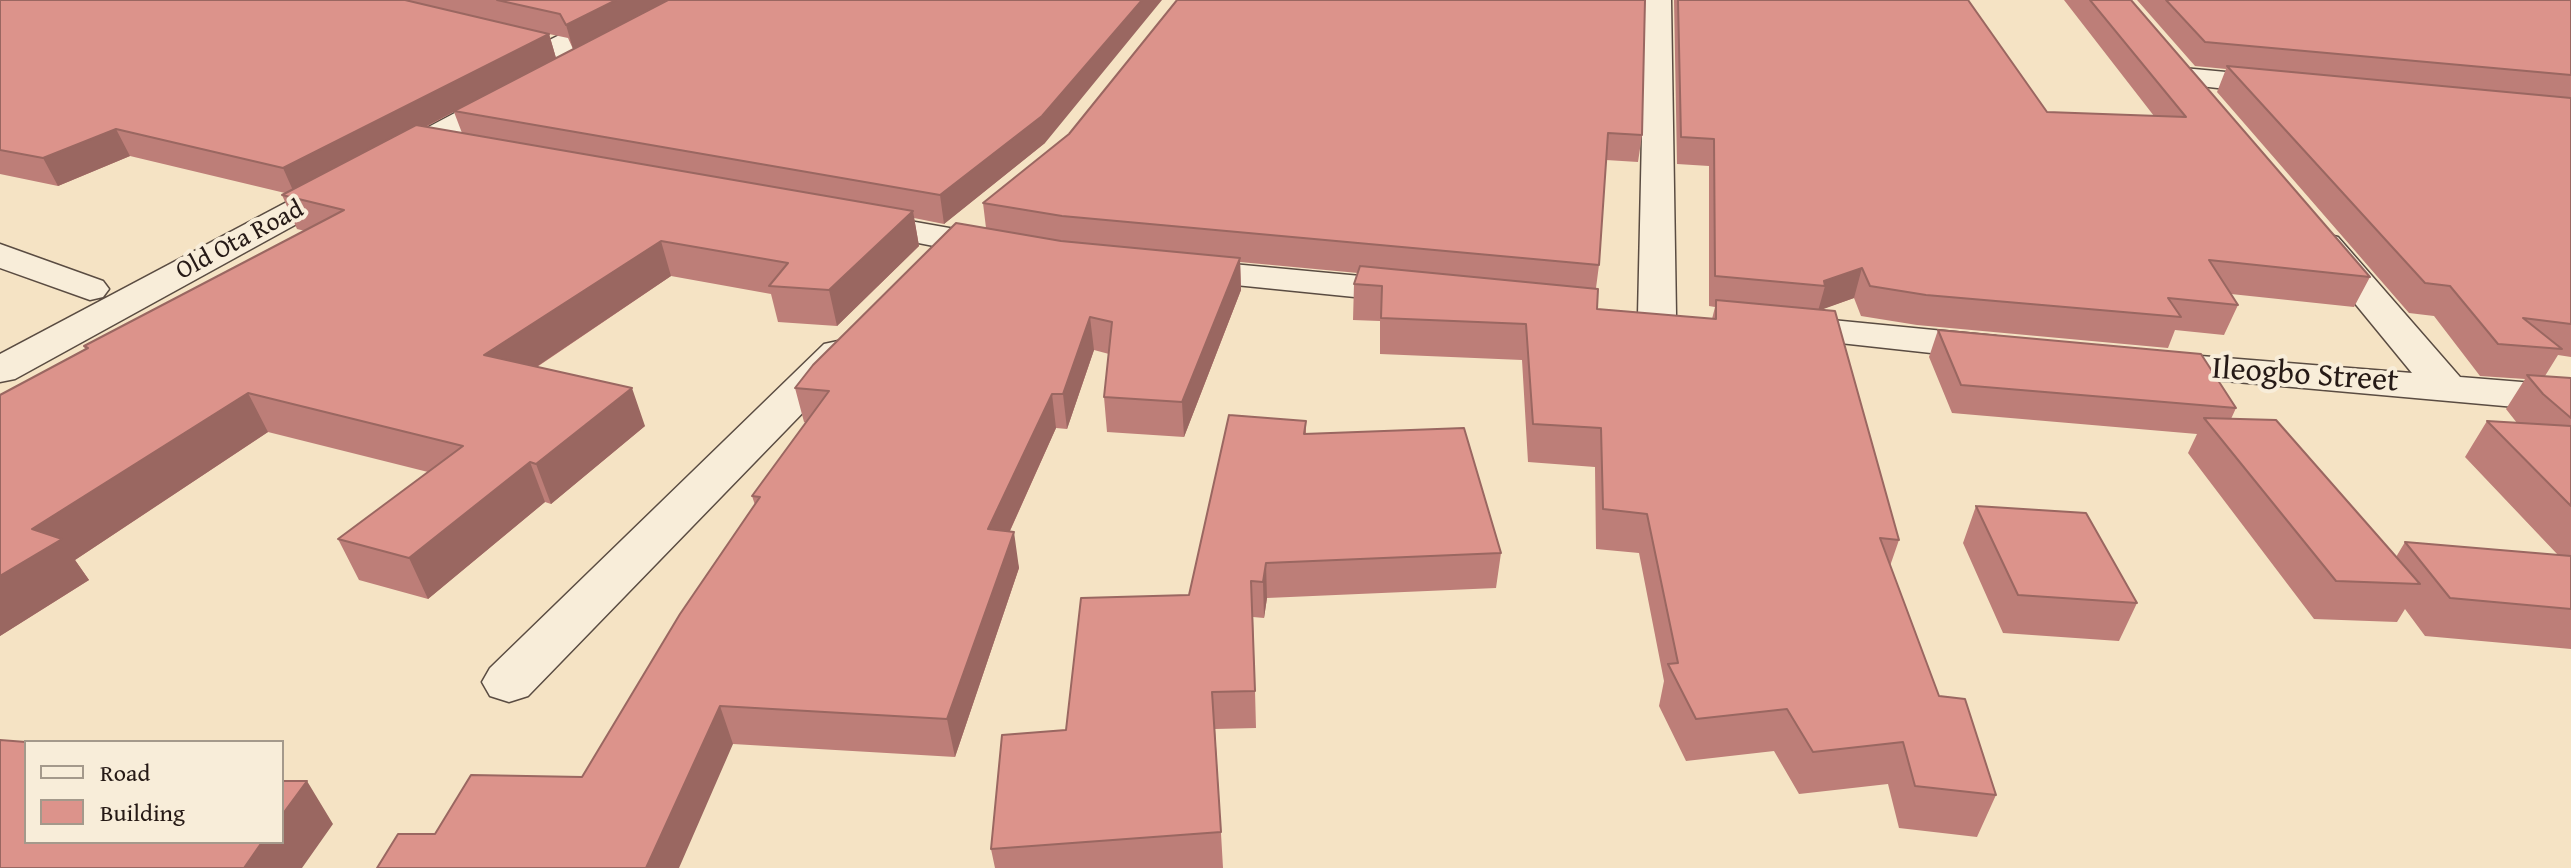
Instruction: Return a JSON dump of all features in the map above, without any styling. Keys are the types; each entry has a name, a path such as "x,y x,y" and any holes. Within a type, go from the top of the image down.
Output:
{"street":[{"path":"1657,315 1658,0"},
{"name":"Old Ota Road","path":"0,337 557,47 664,3"},
{"name":"Old Ota Road","path":"0,370 421,143 664,3"},
{"path":"512,36 557,47"},
{"path":"2213,113 2174,66 2307,88"},
{"path":"421,143 482,154"},
{"path":"917,273 950,240 985,212"},
{"path":"817,215 1036,255"},
{"path":"2304,220 2445,386"},
{"path":"0,255 90,289"},
{"path":"1143,267 1455,296"},
{"path":"1751,324 2032,352"},
{"path":"509,682 862,329"},
{"name":"Ileogbo Street","path":"2110,360 2571,399"}],"building":[{"path":"0,0 405,0 549,34 283,168 116,129 43,158 0,150"},
{"path":"497,0 616,0 566,25 560,14"},
{"path":"668,0 1142,0 1042,116 940,195 454,111"},
{"path":"1177,0 1645,0 1642,135 1608,133 1599,265 1062,216 983,203 1069,134"},
{"path":"1678,0 1968,0 2047,112 2186,117 2090,0 2131,0 2370,277 2209,260 2238,305 2168,298 2181,317 1926,295 1870,286 1862,268 1824,281 1825,286 1715,276 1714,139 1681,137"},
{"path":"2166,0 2571,0 2571,75 2205,42"},
{"path":"2227,66 2571,98 2571,324 2523,318 2562,349 2498,344 2450,286 2425,283"},
{"path":"416,125 913,211 829,290 769,286 788,263 661,241 484,355 632,388 536,464 530,462 409,558 338,539 463,446 248,393 32,529 62,539 0,576 0,395 88,348 84,346 344,210 282,195"},
{"path":"956,223 1061,241 1240,258 1182,402 1104,397 1112,322 1090,317 1063,394 1052,394 988,529 1014,532 947,719 720,706 646,868 377,868 398,834 435,834 471,775 582,777 680,614 760,497 752,496 829,391 795,388 813,365"},
{"path":"1360,266 1598,289 1597,309 1716,319 1716,300 1835,311 1899,540 1880,538 1939,696 1965,699 1996,795 1915,786 1903,742 1813,752 1787,709 1696,719 1668,664 1678,663 1647,514 1603,509 1601,428 1533,424 1526,324 1381,318 1382,286 1354,284"},
{"path":"1938,330 2201,354 2236,408 1961,385"},
{"path":"2527,375 2571,378 2571,418 2543,394"},
{"path":"1229,415 1306,421 1304,434 1464,428 1501,553 1266,563 1263,582 1251,581 1255,691 1212,692 1221,832 991,849 1002,735 1066,730 1081,598 1189,595"},
{"path":"2204,418 2276,420 2420,584 2336,581"},
{"path":"2487,421 2571,426 2571,506"},
{"path":"1976,506 2086,513 2137,603 2018,595"},
{"path":"2405,542 2571,556 2571,609 2450,598"},
{"path":"0,740 24,742 24,844 261,844 244,868 0,868"},
{"path":"284,781 307,781 284,812"}]}
